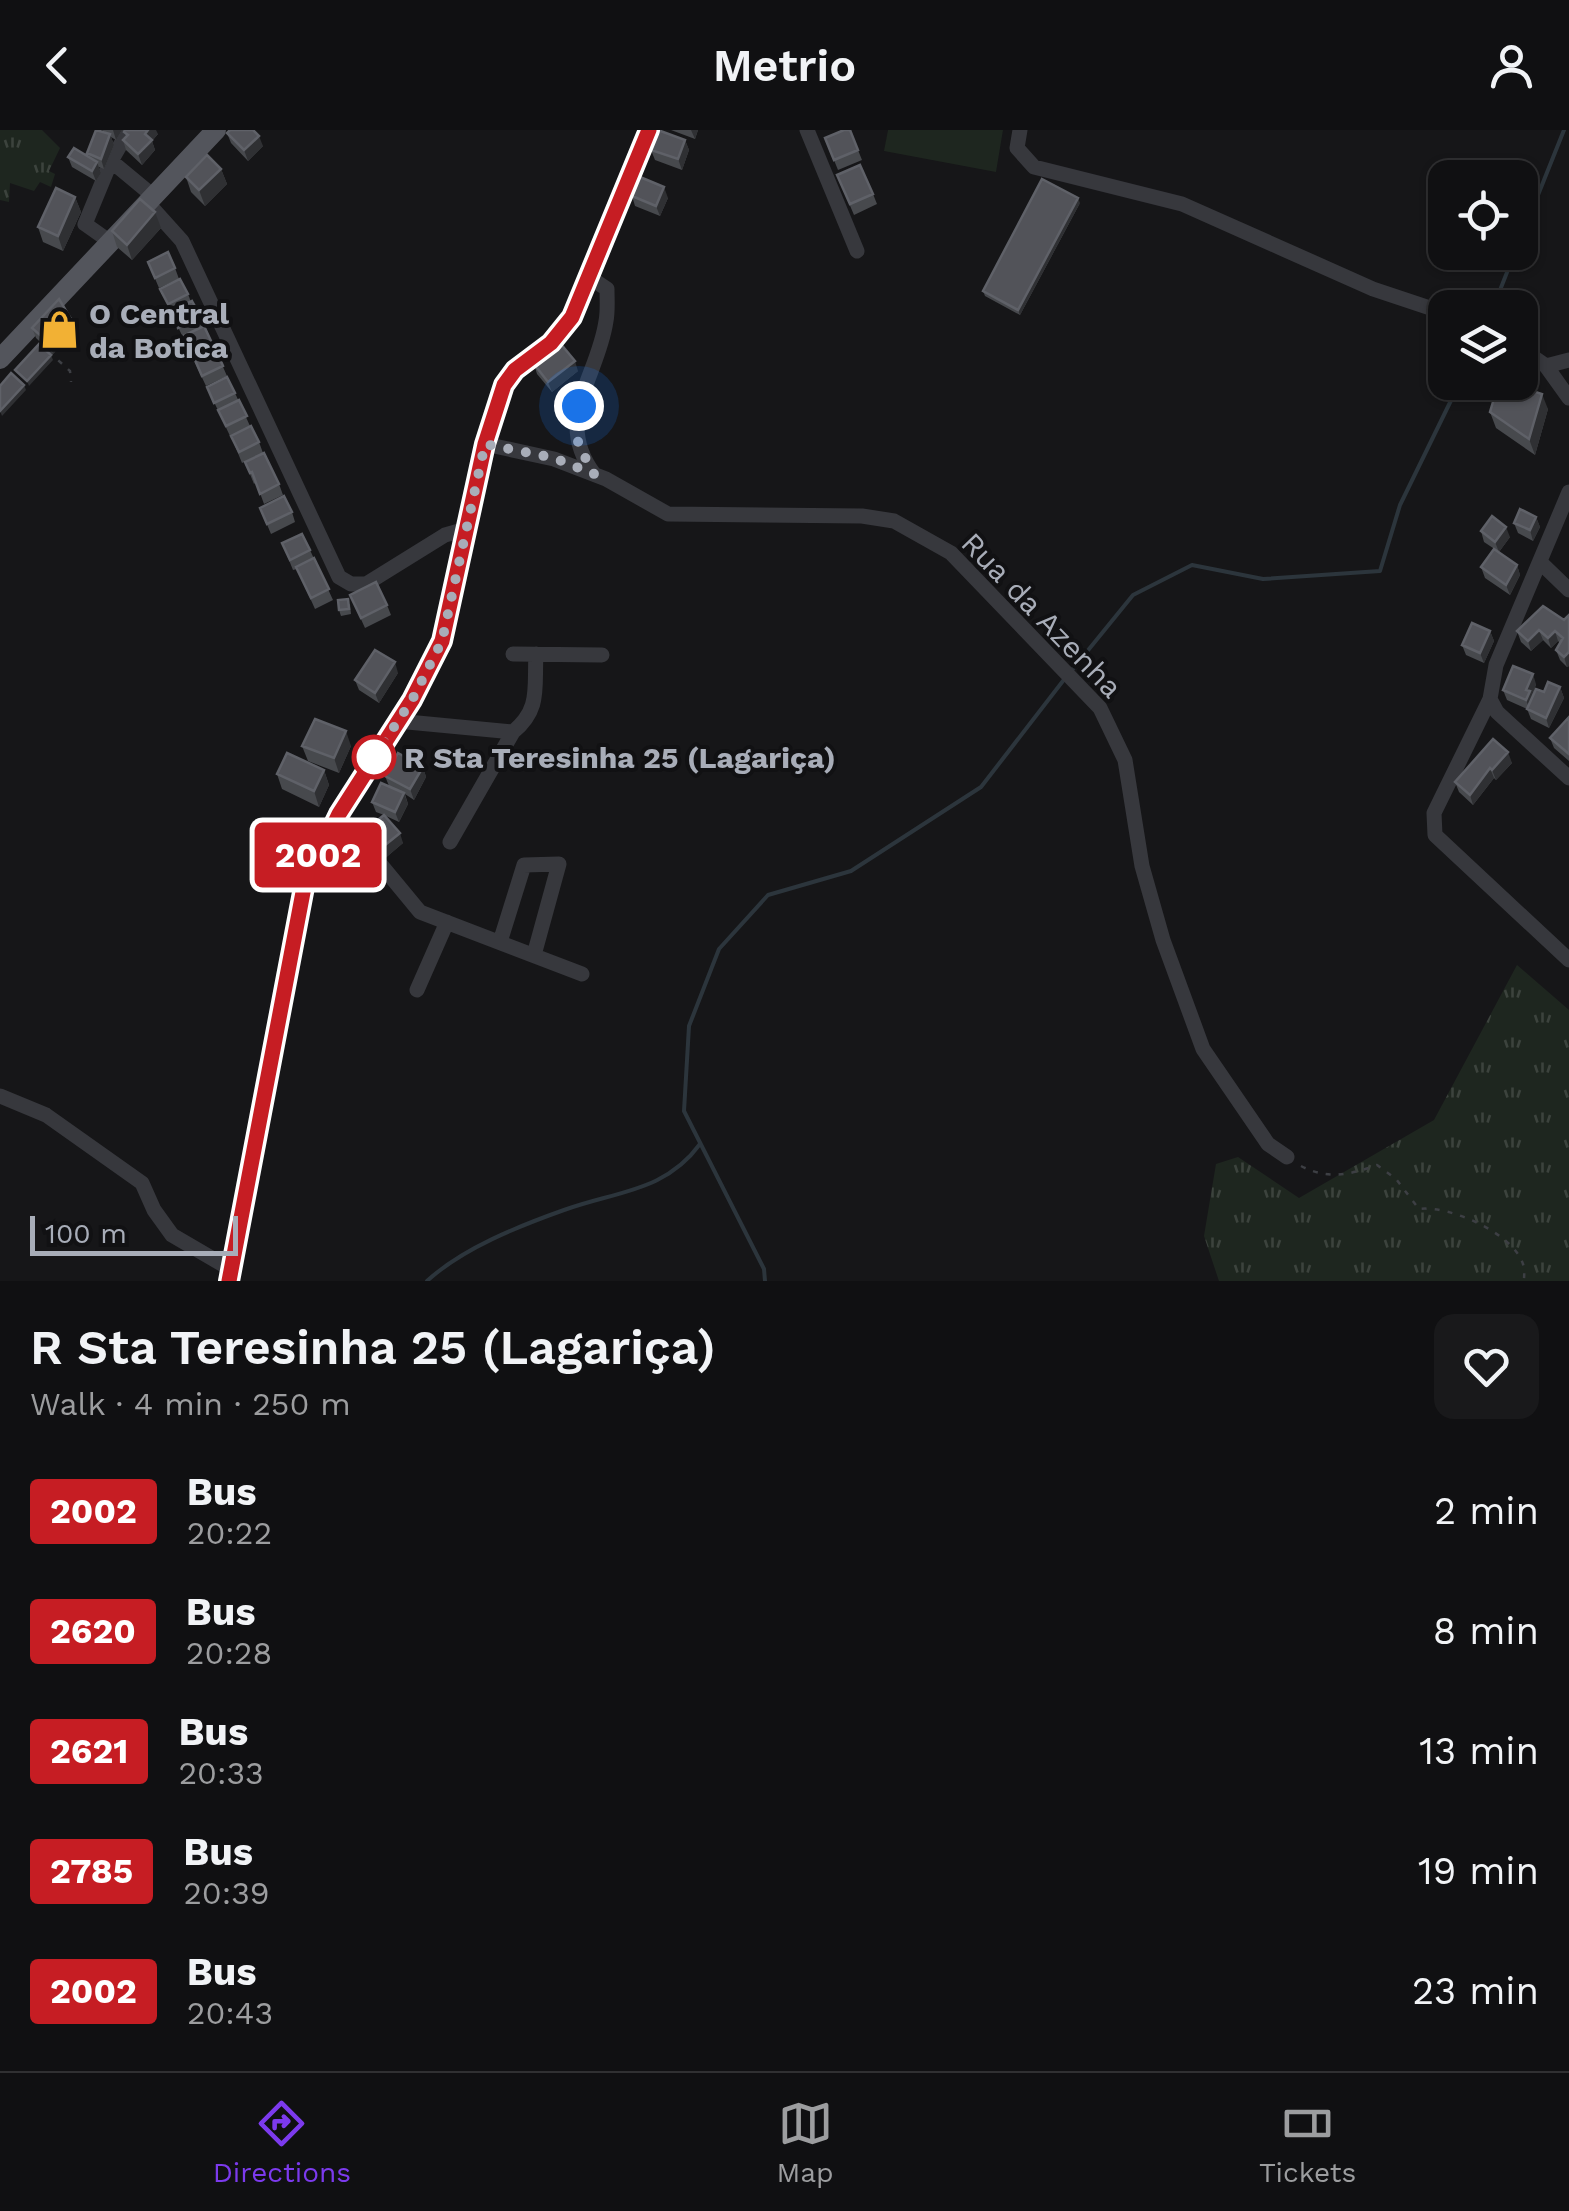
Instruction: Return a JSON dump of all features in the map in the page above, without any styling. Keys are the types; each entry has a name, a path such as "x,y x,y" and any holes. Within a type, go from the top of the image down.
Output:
{"main road":[{"path":"0,359 216,130"},
{"path":"231,1276 304,887 339,814 412,700 442,641 485,444 504,385 515,370 562,331 589,277 649,130"}],"street":[{"path":"109,241 85,224 111,161 129,130"},
{"path":"807,130 857,251"},
{"path":"1020,130 1016,148 1034,167 1182,204 1373,289 1428,307"},
{"path":"111,161 149,198 182,241 339,576 350,584 366,584 446,536 466,529"},
{"path":"589,277 607,289 606,323 576,427 584,461 594,474"},
{"path":"1538,360 1569,398"},
{"path":"1546,366 1569,360"},
{"name":"Rua da Azenha","path":"485,444 554,458 594,474 668,514 894,521 951,553 1100,708 1125,760 1142,866 1185,1005 1203,1049 1268,1144 1287,1157"},
{"path":"1569,492 1496,665 1490,699 1434,813 1435,834 1569,960"},
{"path":"1540,562 1569,590"},
{"path":"513,654 602,654"},
{"path":"450,842 513,732 529,719 533,710 536,654"},
{"path":"1490,699 1497,712 1569,778"},
{"path":"397,720 513,732"},
{"path":"339,814 420,912 582,974"},
{"path":"500,942 524,865 559,864 534,955"},
{"path":"416,990 447,922"},
{"path":"0,1096 46,1114 142,1183 154,1210 172,1235 231,1276"}],"path":[{"path":"41,345 70,371 71,382"},
{"path":"1287,1157 1320,1176 1349,1175 1377,1165 1396,1179 1418,1209 1457,1214 1500,1234 1523,1263 1524,1281"}],"green space":[{"path":"0,130 42,130 60,148 49,171 55,174 51,187 40,182 34,191 10,183 9,202 0,200"},
{"path":"888,130 1003,130 996,172 884,151"},
{"path":"1517,965 1569,1010 1569,1281 1219,1281 1204,1236 1216,1164 1238,1157 1299,1198 1434,1120"}],"building":[{"path":"96,130 110,134 101,159 87,153"},
{"path":"125,130 148,130 145,134 152,140 138,154 123,140 128,135"},
{"path":"253,130 259,136 244,150 227,133"},
{"path":"658,130 685,140 678,159 651,150"},
{"path":"850,130 858,150 834,160 825,138"},
{"path":"74,148 97,162 92,171 68,157"},
{"path":"207,155 221,169 199,190 186,177"},
{"path":"860,165 873,194 850,204 837,175"},
{"path":"640,177 664,187 656,206 632,196"},
{"path":"1042,179 1078,198 1018,310 983,291"},
{"path":"56,188 75,197 58,236 38,227"},
{"path":"140,199 155,212 127,245 112,231"},
{"path":"168,252 175,268 155,278 148,262"},
{"path":"180,279 188,294 168,304 160,289"},
{"path":"59,299 71,319 49,343 32,328"},
{"path":"192,301 201,317 178,328 171,311"},
{"path":"204,326 211,341 191,351 183,336"},
{"path":"560,343 575,361 548,382 534,364"},
{"path":"39,344 51,355 27,381 15,370"},
{"path":"216,350 223,366 202,376 195,360"},
{"path":"11,373 24,385 0,411 0,386"},
{"path":"227,377 235,393 214,403 207,387"},
{"path":"1538,393 1542,394 1529,439 1490,412 1494,400 1538,400"},
{"path":"239,400 247,416 226,426 218,410"},
{"path":"251,426 259,442 239,452 231,436"},
{"path":"264,453 279,484 260,494 245,462"},
{"path":"284,496 292,512 267,524 260,508"},
{"path":"1520,509 1536,517 1530,530 1514,523"},
{"path":"1492,516 1506,527 1495,542 1481,531"},
{"path":"302,534 310,550 290,560 282,543"},
{"path":"1494,549 1517,565 1506,585 1481,567"},
{"path":"314,558 329,589 311,598 296,567"},
{"path":"376,582 387,605 361,618 350,595"},
{"path":"348,599 349,609 339,610 338,600"},
{"path":"1543,606 1564,620 1569,615 1569,652 1564,657 1556,650 1563,638 1555,631 1548,638 1539,630 1528,641 1517,631"},
{"path":"1472,623 1490,631 1480,653 1462,645"},
{"path":"375,650 395,662 375,693 355,680"},
{"path":"1513,666 1533,674 1526,700 1503,690"},
{"path":"1548,682 1560,687 1546,718 1527,709 1536,689 1544,692"},
{"path":"1569,717 1569,754 1550,738"},
{"path":"315,719 346,731 334,758 302,746"},
{"path":"1493,739 1508,752 1470,795 1455,782"},
{"path":"287,753 324,770 314,791 277,774"},
{"path":"398,753 423,767 410,789 385,776"},
{"path":"381,783 404,793 395,812 372,802"},
{"path":"384,815 400,833 379,850 364,831"}],"waterway":[{"path":"1538,195 1564,130"},
{"path":"1500,290 1508,270"},
{"path":"1072,670 1133,595 1192,565 1263,579 1380,571 1400,505 1451,400"},
{"path":"765,1281 764,1269 684,1111 689,1026 719,949 768,895 851,871 981,787 1066,677"},
{"path":"427,1281 457,1258 510,1231 655,1181 686,1160 700,1144"}],"bus line":[{"name":"2002","path":"229,1281 304,887 339,814 412,700 442,641 485,444 504,385 515,370 551,343 572,317 649,130"}],"place":[{"name":"O Central da Botica","path":"59,330"},
{"name":"R Sta Teresinha 25 (Lagariça)","path":"374,757"}],"route":[{"path":"374,757 412,700 442,641 485,444 554,458 594,474 578,444 579,406"}]}
